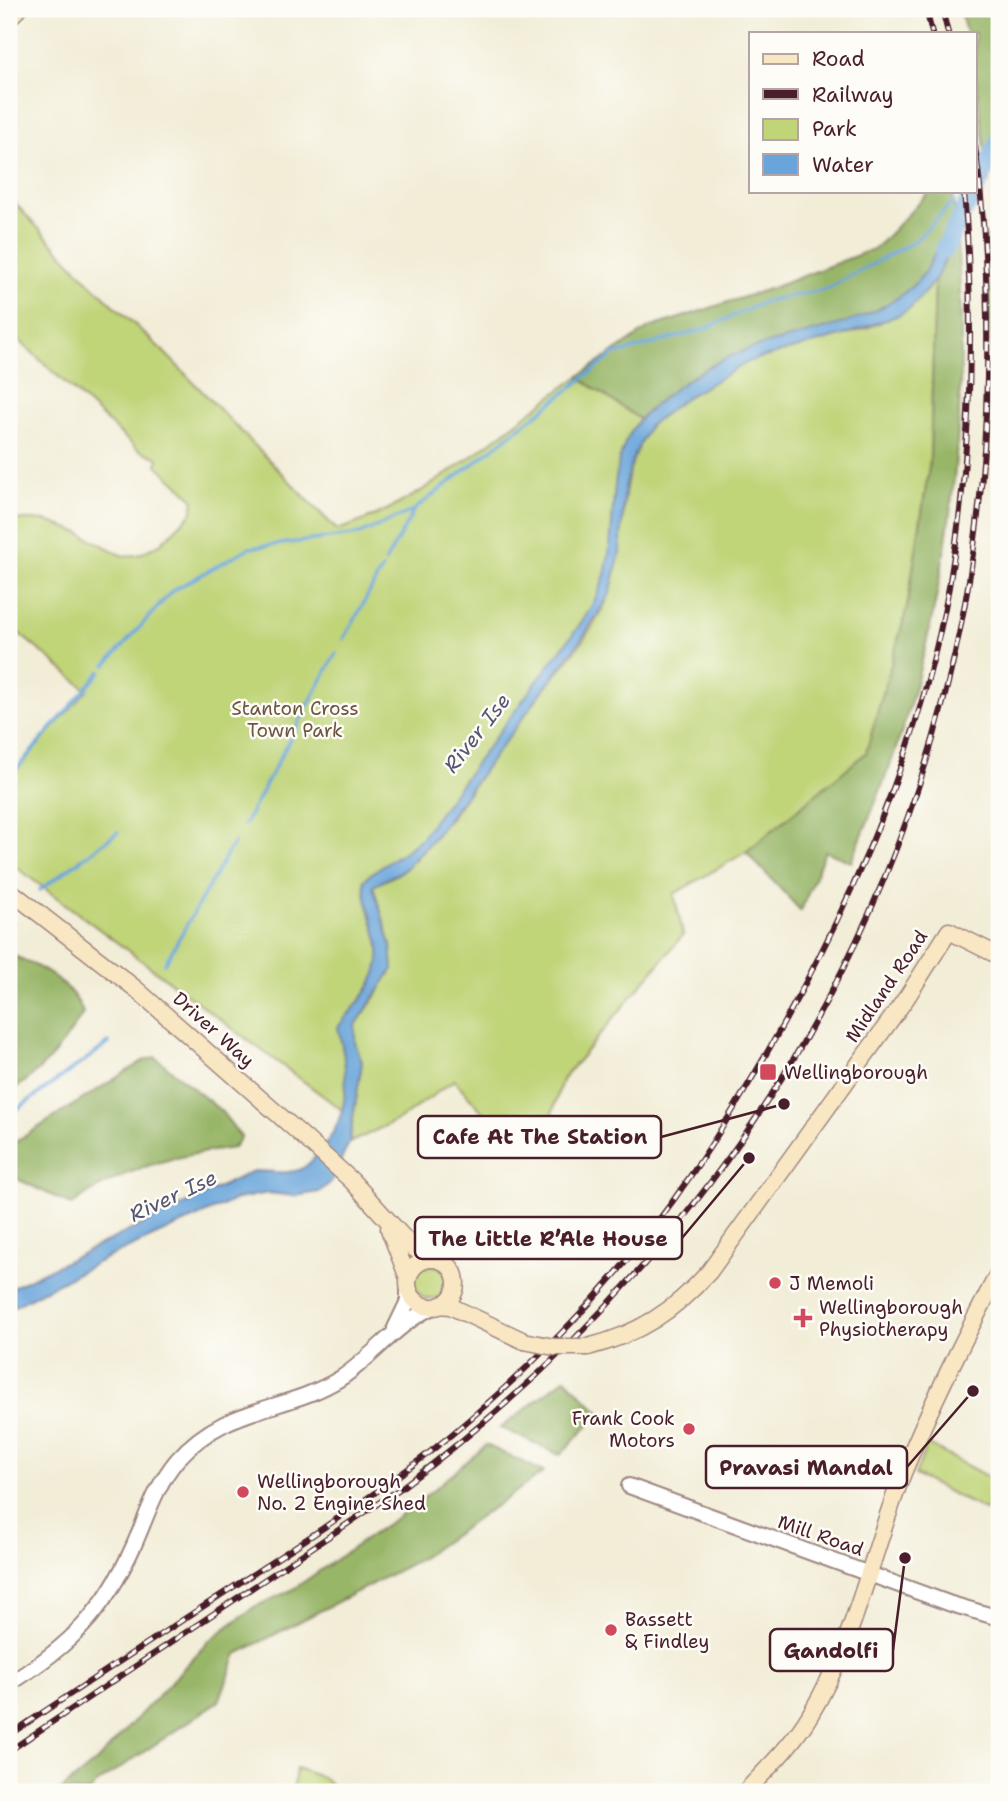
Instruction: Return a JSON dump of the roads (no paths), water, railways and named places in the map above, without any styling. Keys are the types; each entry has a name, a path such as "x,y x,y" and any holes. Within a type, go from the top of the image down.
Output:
{"main road":[{"path":"9,18 18,9"},
{"name":"Driver Way","path":"9,890 136,989 352,1181 412,1247 430,1259"},
{"name":"Midland Road","path":"437,1306 450,1306 524,1341 554,1347 588,1348 626,1337 654,1322 709,1272 907,997 950,931 999,956"},
{"name":"Driver Way","path":"379,1212 394,1237 408,1283"},
{"path":"456,1283 452,1296 437,1306 414,1299 408,1283 416,1265 430,1259 448,1265 476,1319"},
{"path":"745,1792 790,1744 810,1716 833,1672 867,1571 938,1388 999,1272"}],"street":[{"path":"394,1330 408,1301 408,1283"},
{"path":"9,1684 72,1640 99,1610 111,1592 165,1478 194,1443 238,1415 317,1390 339,1378 368,1356 394,1330 437,1306"},
{"name":"Mill Road","path":"629,1486 951,1604 999,1618"}],"water":[{"path":"955,211 957,236 935,280 911,308 841,336 750,361 685,398 649,426 634,456 625,486 620,553 610,594 585,634 432,840 404,870 373,886 391,945 393,969 355,1026 355,1043 362,1062 349,1143 331,1182 319,1192 295,1196 268,1193 237,1199 104,1259 9,1309 9,1289 253,1171 296,1171 307,1166 314,1158 331,1136 343,1107 346,1076 338,1027 371,984 379,961 379,948 366,900 364,880 421,838 588,611 605,574 617,472 630,433 642,417 664,397 690,378 730,356 839,325 884,306 904,293 922,276"}],"waterway":[{"name":"River Ise","path":"976,187 999,142"},
{"name":"River Ise","path":"944,250 974,192"},
{"path":"385,562 415,509 613,355 705,329 766,301 827,289 915,241 954,201"},
{"path":"106,665 172,591 249,548 360,534 414,510"},
{"path":"344,639 382,569"},
{"path":"244,825 336,653"},
{"path":"14,772 101,671"},
{"path":"40,890 118,832"},
{"path":"165,963 234,842"},
{"path":"9,927 13,922"},
{"path":"9,1115 109,1043"}],"railway":[{"path":"926,9 932,32"},
{"path":"942,9 948,32"},
{"path":"9,1751 401,1488 529,1382 643,1265 742,1138 826,1002 893,856 943,703 975,543 987,377 987,290 976,153"},
{"path":"9,1735 349,1510 401,1474 472,1417 554,1340 611,1279 674,1199 730,1114 796,1001 852,888 900,770 936,649 957,538 967,439 970,290 964,192"}],"place":[{"name":"Wellingborough","path":"768,1072"},
{"name":"Cafe At The Station","path":"784,1104"},
{"name":"The Little R’Ale House","path":"749,1158"},
{"name":"J Memoli","path":"775,1283"},
{"name":"Wellingborough Physiotherapy","path":"803,1318"},
{"name":"Pravasi Mandal","path":"973,1391"},
{"name":"Frank Cook Motors","path":"689,1429"},
{"name":"Wellingborough No. 2 Engine Shed","path":"243,1492"},
{"name":"Gandolfi","path":"905,1558"},
{"name":"Bassett & Findley","path":"611,1630"}],"park label":[{"name":"Stanton Cross Town Park","path":"295,719"}]}
